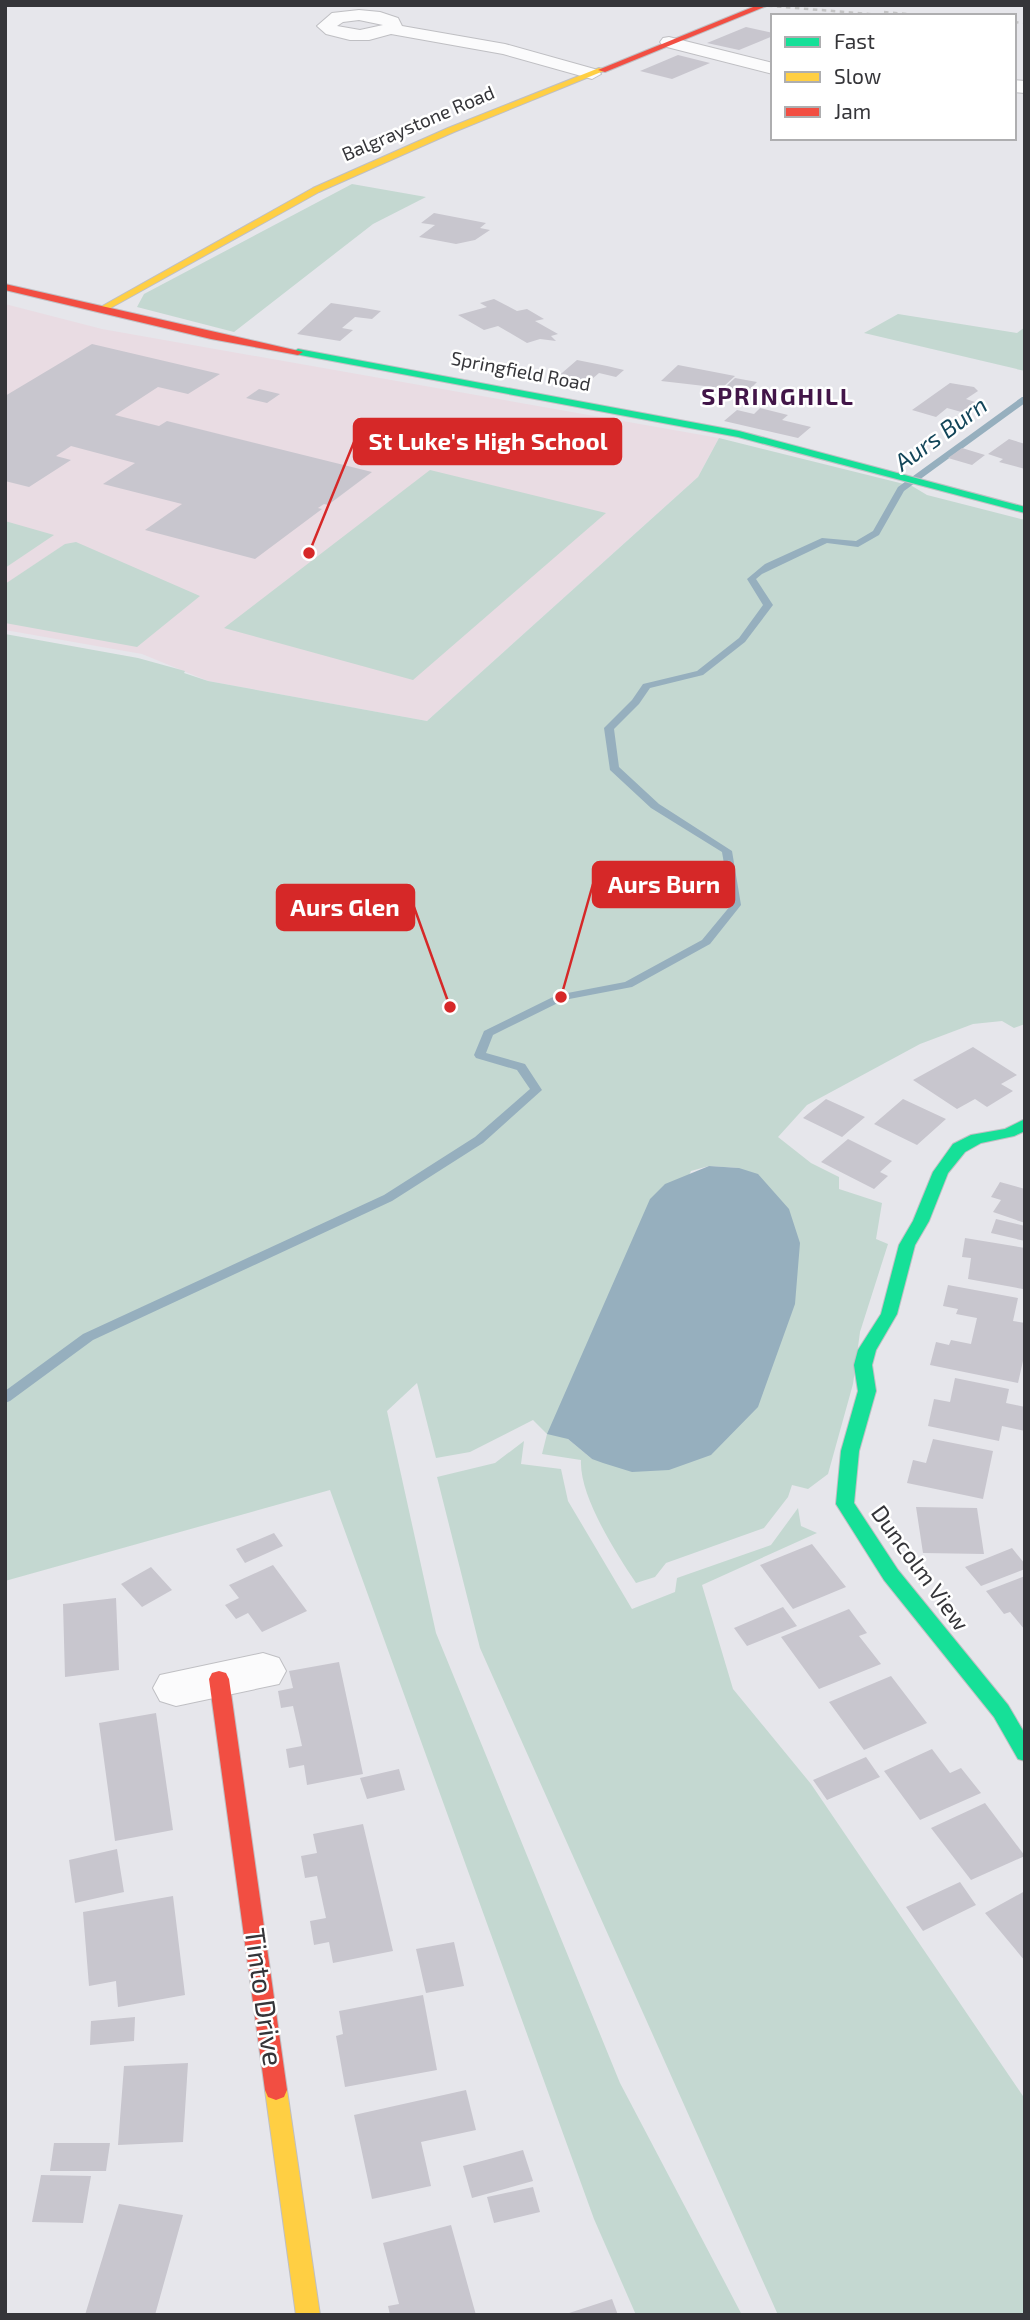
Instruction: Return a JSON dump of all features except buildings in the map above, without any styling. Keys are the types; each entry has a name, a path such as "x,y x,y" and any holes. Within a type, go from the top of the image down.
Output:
{"street":[{"name":"Balgraystone Road","path":"102,309 335,181 429,139 765,5"},
{"path":"390,29 392,22 374,11 327,23 329,30 344,34 375,34 390,29 505,49 592,74"},
{"path":"325,43 344,34"},
{"path":"669,43 771,68"},
{"path":"756,86 771,71"},
{"name":"Springfield Road","path":"5,287 211,336 739,434 1025,510"},
{"name":"Duncolm View","path":"1025,1124 1009,1133 977,1139 959,1147 942,1172 921,1221 907,1245 889,1314 867,1350 863,1365 867,1391 850,1451 845,1504 891,1575 1001,1711 1025,1753"},
{"path":"176,1688 263,1671"},
{"name":"Tinto Drive","path":"219,1679 308,2315"}],"shaded area":[{"path":"5,304 102,329 719,438 698,477 427,721 208,681 142,654 5,630"}],"green space":[{"path":"352,184 426,197 373,224 234,332 137,307 144,294"},
{"path":"898,314 1017,333 1025,327 1025,371 864,333"},
{"path":"719,438 912,486 927,495 1025,520 1025,1024 1014,1028 1002,1021 973,1024 920,1044 807,1105 778,1137 811,1163 839,1177 839,1189 882,1203 876,1239 888,1244 860,1332 853,1384 828,1474 808,1489 792,1485 788,1497 764,1528 666,1563 655,1577 636,1583 592,1507 582,1474 581,1460 542,1454 547,1434 533,1420 470,1452 436,1458 417,1383 387,1411 436,1633 620,2083 742,2315 636,2315 594,2219 330,1490 5,1581 5,634 138,658 185,671 184,673 208,681 427,721 698,477","holes":["709,1166 739,1168 592,1459 568,1439 691,1171"]},
{"path":"430,470 606,513 413,680 224,628"},
{"path":"5,521 54,535 5,568"},
{"path":"76,542 200,596 137,647 5,623 5,584 65,544"},
{"path":"524,1441 521,1464 561,1469 568,1501 632,1609 675,1592 677,1578 771,1545 798,1508 801,1526 817,1533 702,1585 733,1689 811,1784 1025,2099 1025,2315 778,2315 480,1648 437,1477 495,1463"}],"water":[{"path":"709,1166 739,1168 758,1174 789,1209 800,1243 795,1304 758,1407 711,1455 669,1470 632,1472 592,1459 568,1439 547,1434 650,1199 665,1184"}],"waterway":[{"name":"Aurs Burn","path":"5,1398 88,1337 388,1198 479,1140 536,1090 521,1067 480,1055 488,1033 561,997 628,985 706,942 736,905 727,851 655,806 614,768 609,728 636,702 646,686 700,673 742,640 768,605 751,579 759,572 825,540 858,544 876,533 901,489 1025,399"}],"railway":[{"path":"759,5 869,14"},
{"path":"884,12 908,14"},
{"path":"1016,22 1025,23"}],"traffic: fast":[{"path":"298,352 739,434 1025,510"},
{"path":"1025,1124 1009,1133 977,1139 959,1148 941,1172 921,1221 907,1245 889,1314 867,1350 863,1365 867,1391 850,1451 845,1504 891,1575 1001,1711 1025,1753"}],"traffic: slow":[{"path":"102,309 316,190 451,130 602,70"},
{"path":"276,2090 308,2315"}],"traffic: jam":[{"path":"602,70 765,5"},
{"path":"5,287 211,336 298,352"},
{"path":"219,1679 276,2090"}],"place":[{"name":"St Luke's High School","path":"309,553"},
{"name":"Aurs Burn","path":"561,997"},
{"name":"Aurs Glen","path":"450,1007"}],"district":[{"name":"SPRINGHILL","path":"778,397"}]}
